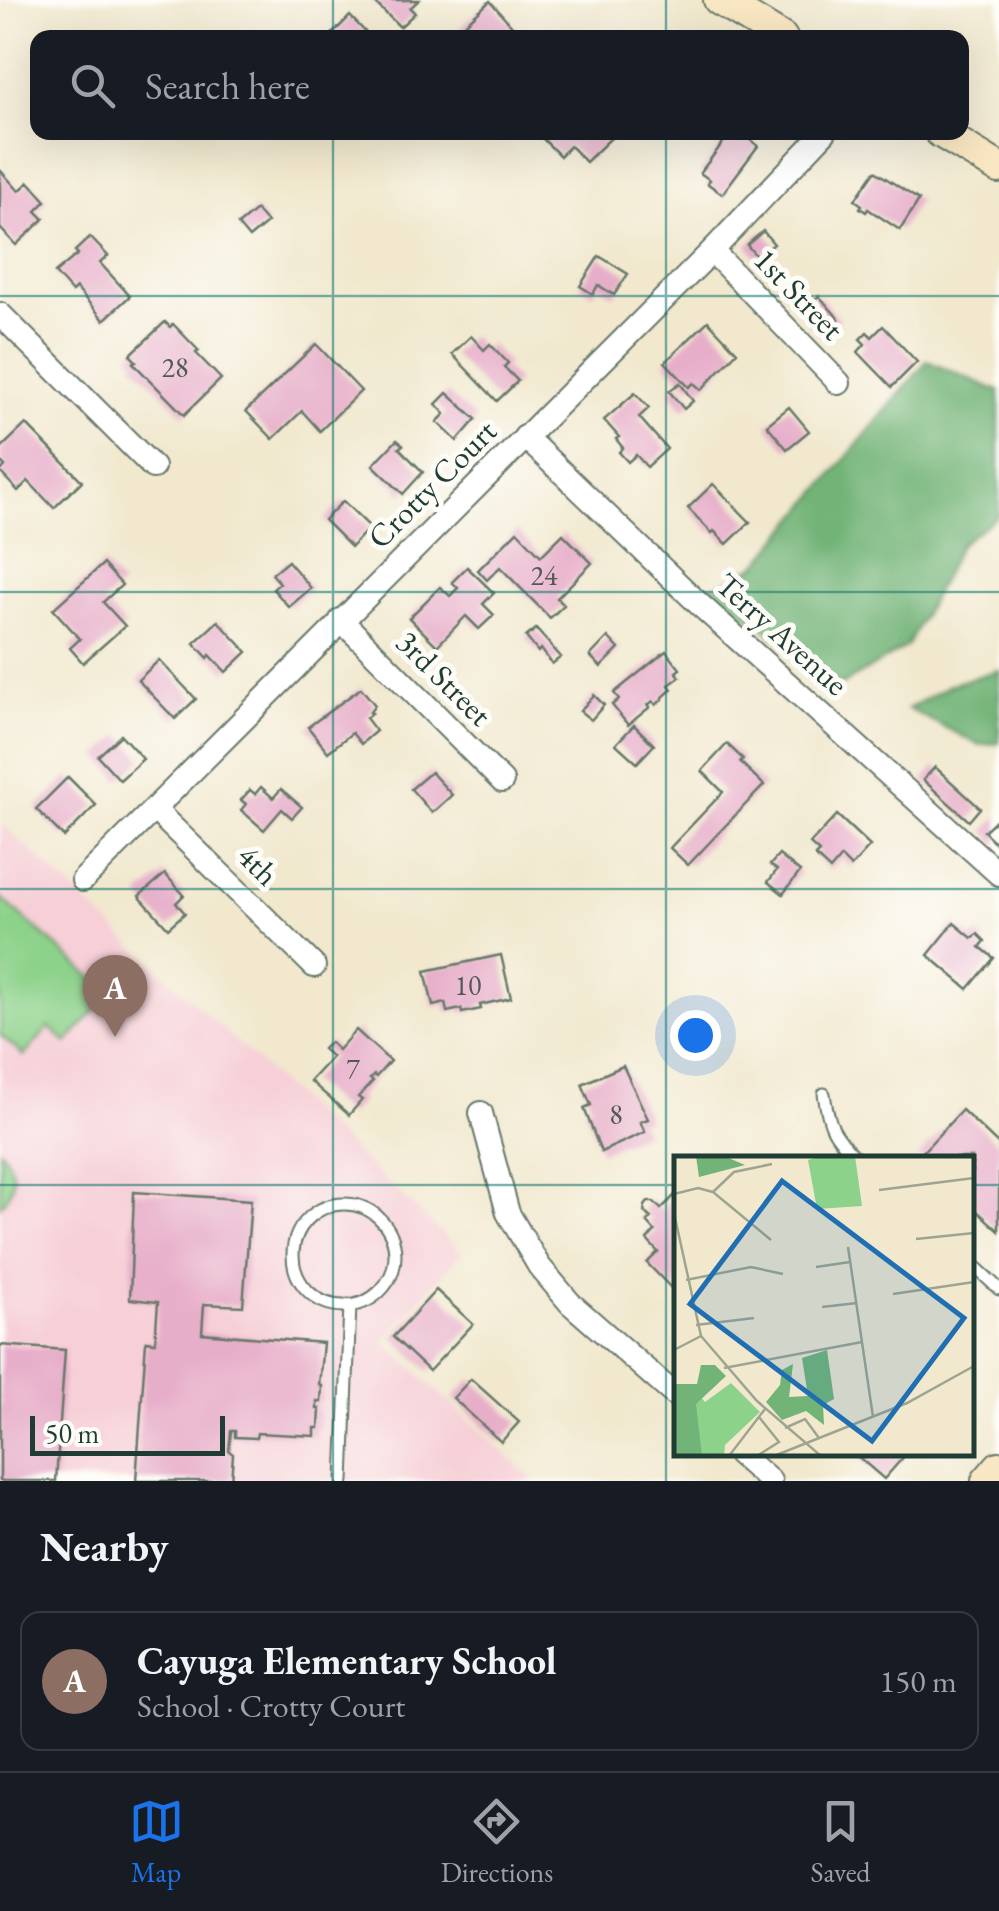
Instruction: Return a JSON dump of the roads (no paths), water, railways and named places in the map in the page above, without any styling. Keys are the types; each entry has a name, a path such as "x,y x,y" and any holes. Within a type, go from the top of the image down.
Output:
{"street":[{"path":"718,0 769,30"},
{"name":"Crotty Court","path":"83,880 712,251 817,140"},
{"path":"953,140 999,168"},
{"name":"1st Street","path":"712,251 838,382"},
{"path":"0,314 153,467"},
{"name":"Terry Avenue","path":"525,437 699,604 999,874"},
{"name":"3rd Street","path":"341,620 502,781"},
{"name":"4th","path":"156,810 314,966"},
{"path":"481,1113 508,1213 538,1266 570,1303 674,1394"},
{"path":"742,1456 770,1481"},
{"path":"987,1481 999,1468"}],"lane":[{"path":"824,1094 828,1120 854,1156"},
{"path":"338,1203 364,1208 382,1220 392,1238 395,1262 384,1288 369,1300 350,1305 319,1300 303,1287 293,1266 293,1242 301,1226 316,1211 338,1203"},
{"path":"974,1266 999,1289"},
{"path":"343,1481 350,1305"}],"place":[{"name":"Cayuga Elementary School","path":"115,1037"}]}
